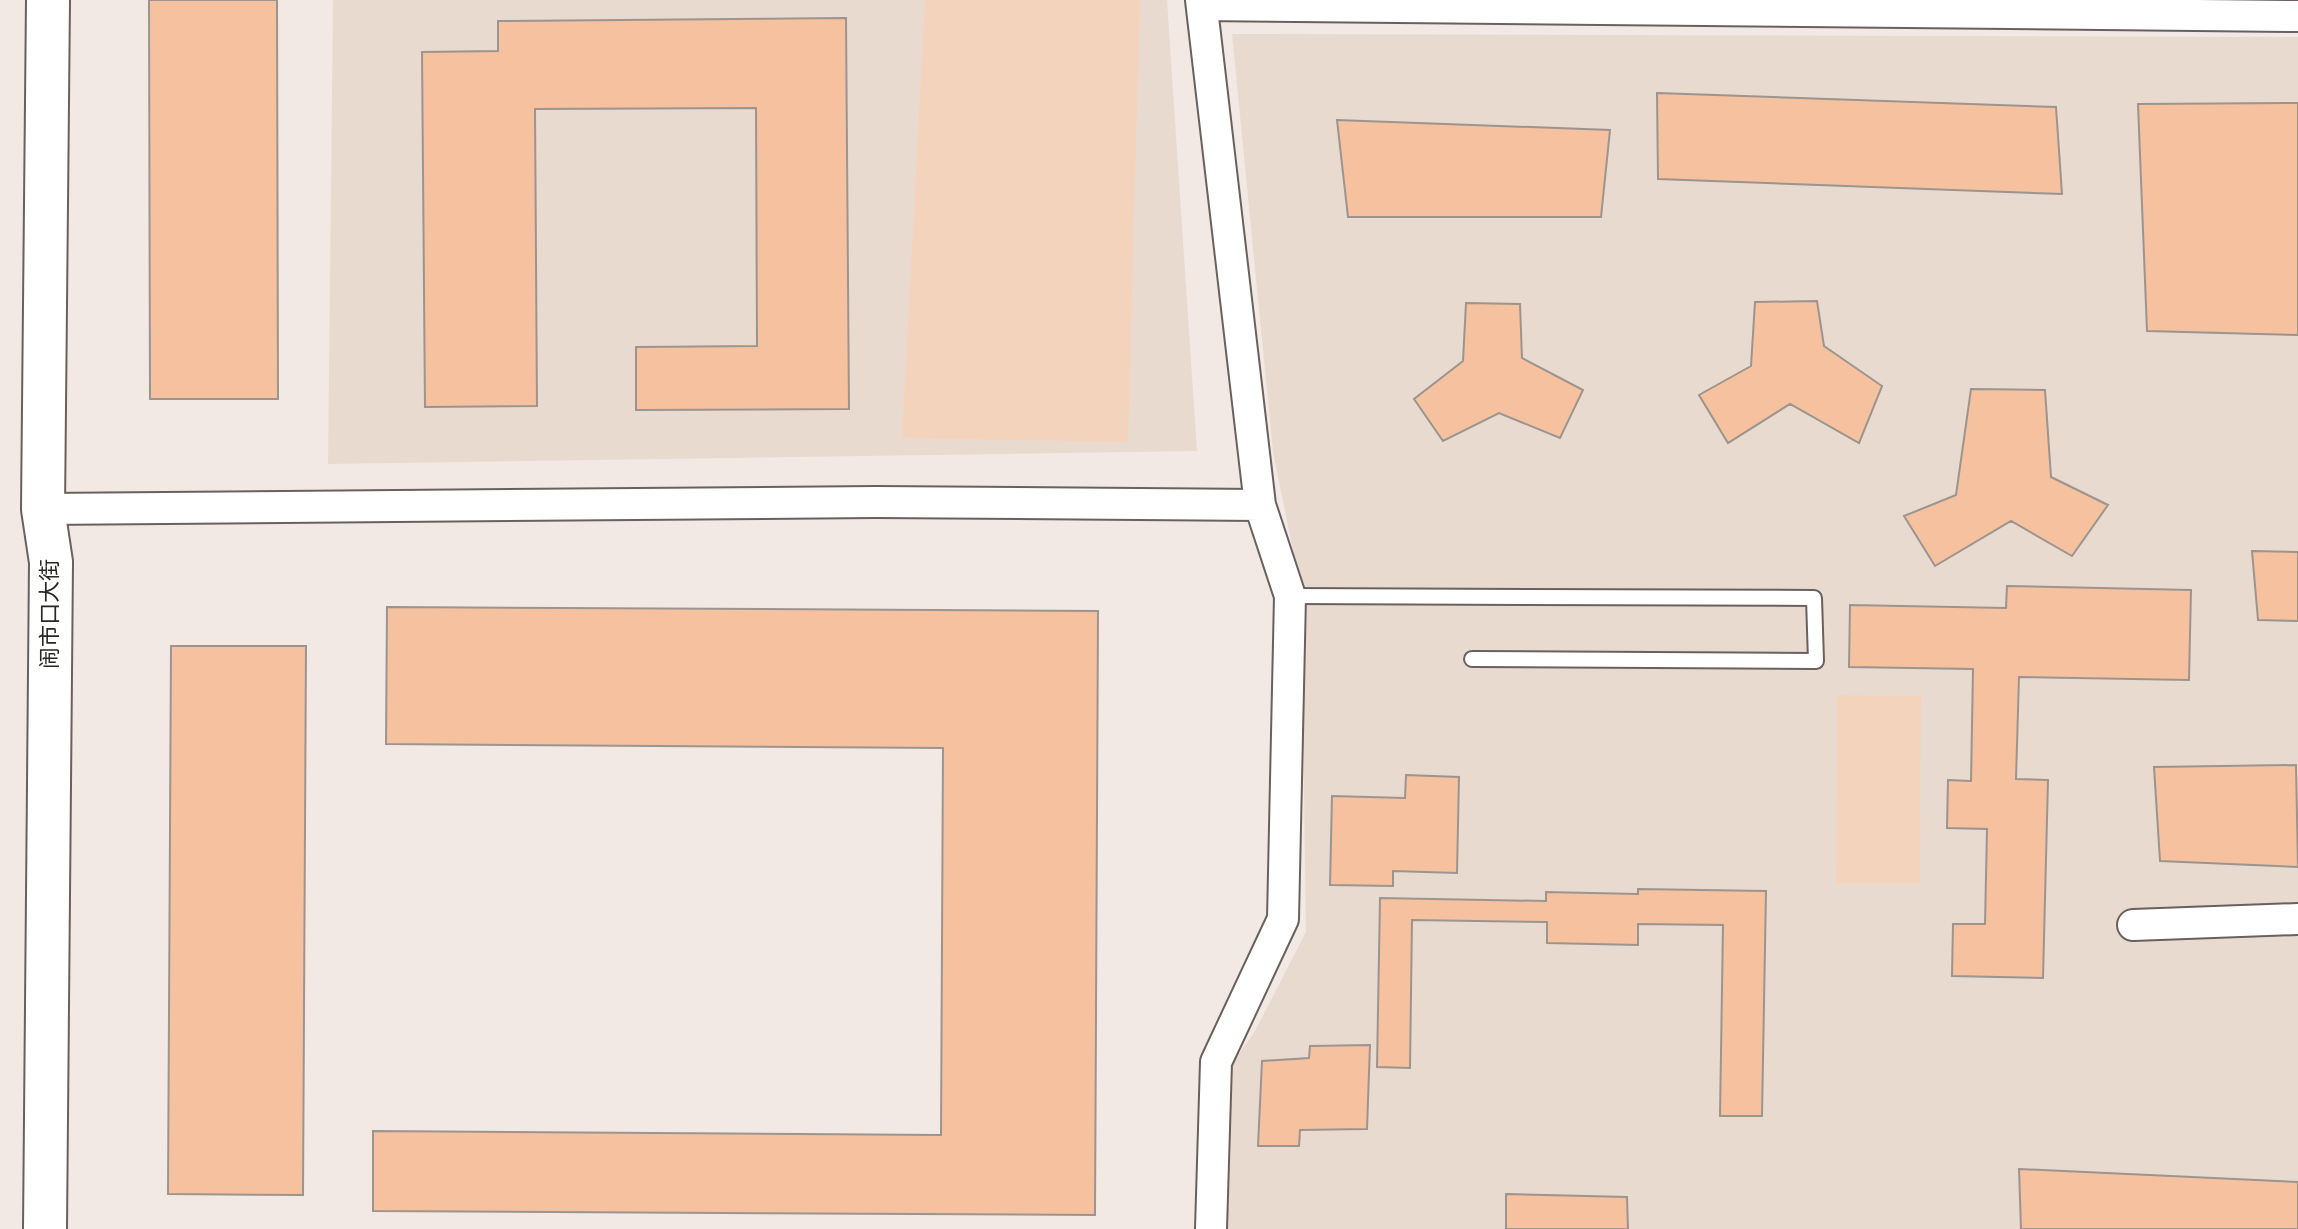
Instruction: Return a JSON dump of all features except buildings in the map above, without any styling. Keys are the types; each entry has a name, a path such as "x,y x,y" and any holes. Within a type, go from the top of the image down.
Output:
{"main road":[{"name":"闹市口大街","path":"45,1229 51,562 43,509 48,0"}],"street":[{"path":"1211,1229 1216,1062 1283,919 1290,596 1260,505 1202,3 2298,16"},
{"path":"43,509 876,502 1260,505"},
{"path":"2133,925 2298,919"}],"lane":[{"path":"1290,596 1814,598 1816,661 1472,659"}],"shaded area":[{"path":"333,0 1167,0 1197,451 328,464"},
{"path":"925,0 1140,0 1128,442 902,438"},
{"path":"1232,34 2298,37 2298,1229 1225,1229 1232,1064 1255,1031 1306,932 1301,590 1273,452"},
{"path":"1837,695 1921,696 1920,883 1836,883"}]}
